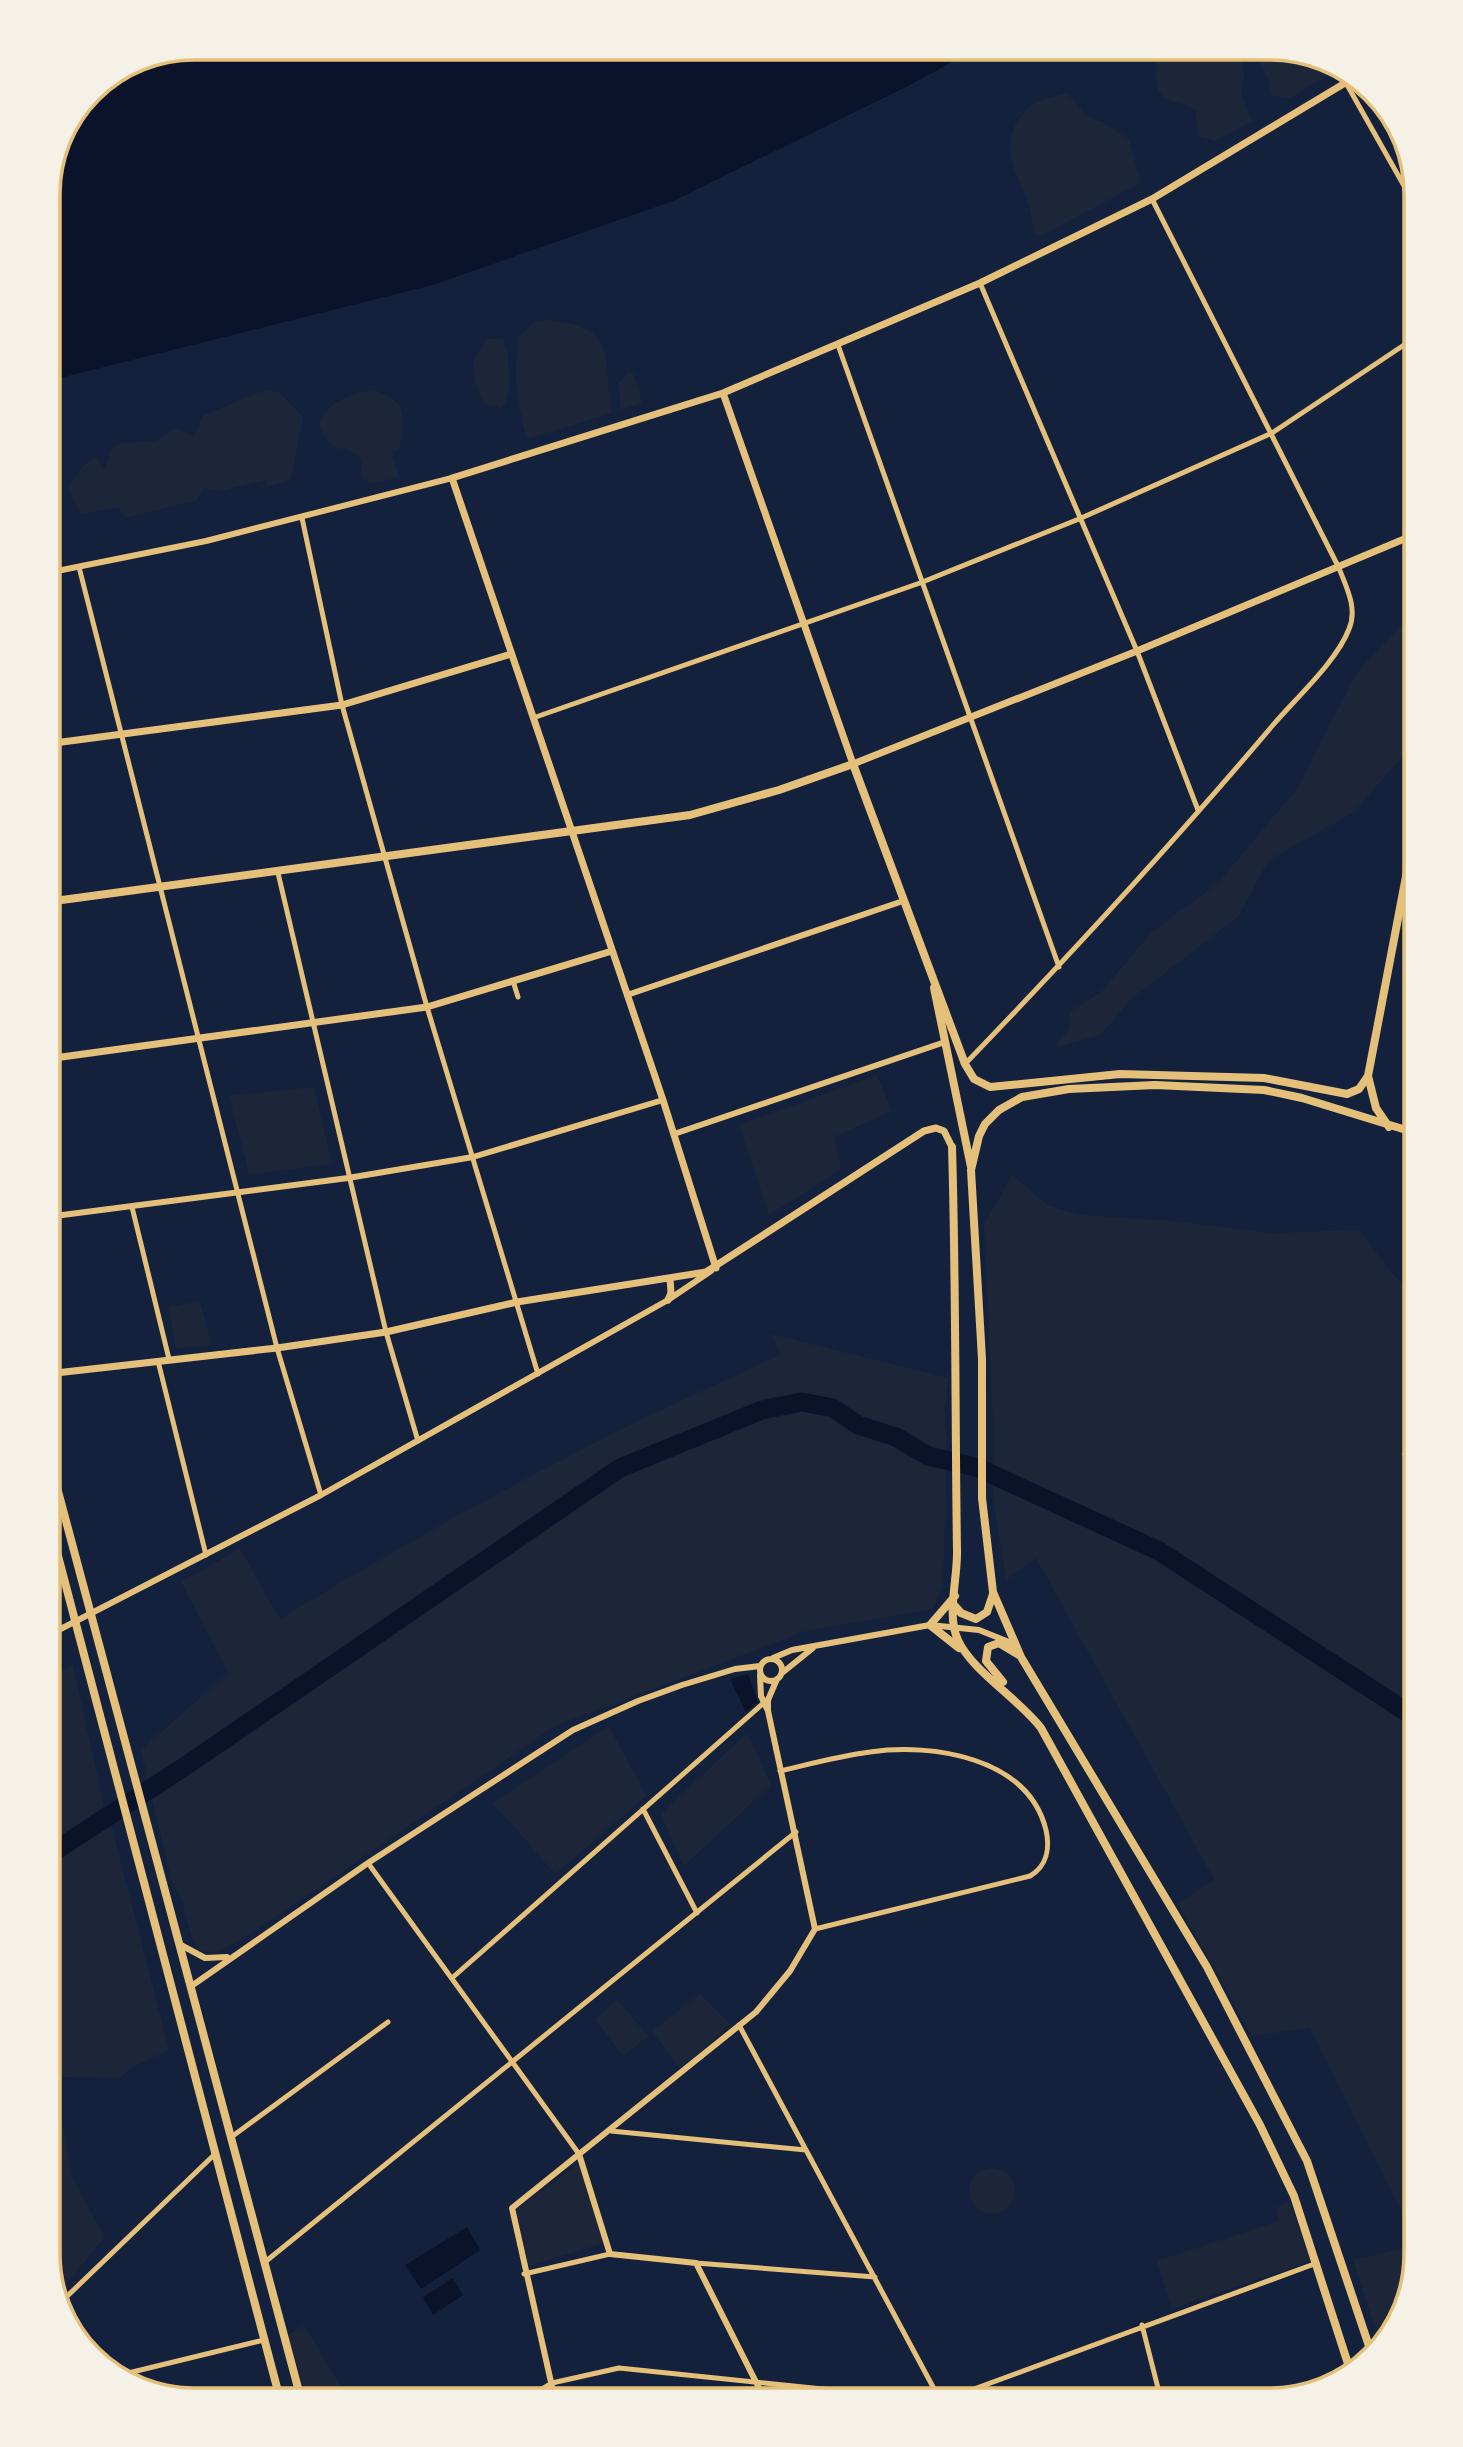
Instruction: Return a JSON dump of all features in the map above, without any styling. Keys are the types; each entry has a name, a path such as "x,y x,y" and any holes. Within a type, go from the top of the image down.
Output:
{"main road":[{"path":"716,1268 663,1100 452,478 723,394 979,283 1152,199 1346,83"},
{"path":"723,394 903,901 965,1063 974,1079 990,1087 1120,1074 1264,1078 1337,1094 1359,1089 1368,1076 1404,889"},
{"path":"60,900 278,873 690,815 779,790 853,764 1137,651 1404,539"},
{"path":"60,742 342,705 511,654"},
{"path":"60,1057 427,1007 612,951"},
{"path":"929,968 971,1170 982,1359 982,1498 993,1592 1021,1657 1207,1967 1307,2161 1368,2344"},
{"path":"1368,1076 1376,1108 1389,1127"},
{"path":"971,1170 979,1136 985,1124 999,1110 1022,1097 1069,1090 1155,1085 1264,1090 1302,1098 1404,1130"},
{"path":"60,1372 277,1348 386,1332 517,1302 670,1278 716,1268 924,1131 936,1128 944,1131 952,1147 957,1359 954,1625 964,1653"},
{"path":"668,1300 671,1293 670,1278"},
{"path":"60,1497 298,2387"},
{"path":"60,1566 277,2387"},
{"path":"955,1600 968,1618 979,1618 988,1612 993,1592"},
{"path":"955,1600 930,1625 1019,1703"},
{"path":"1021,1657 995,1643 988,1647 985,1657 1041,1728 1261,2125 1294,2196 1348,2362"}],"street":[{"path":"1347,84 1403,184"},
{"path":"965,1063 1059,967 1198,810 1346,636 1353,616 1339,568 1152,199"},
{"path":"979,283 1137,651 1198,810"},
{"path":"838,345 920,583 1059,967"},
{"path":"534,718 920,583 1079,519 1272,433 1404,345"},
{"path":"60,571 302,519 452,478"},
{"path":"302,519 342,705 427,1007 538,1374"},
{"path":"79,567 240,1192 277,1348 321,1495"},
{"path":"278,873 348,1178 386,1332 418,1441"},
{"path":"627,995 903,901"},
{"path":"513,981 518,997"},
{"path":"674,1134 946,1042"},
{"path":"60,1215 348,1178 473,1157 663,1100"},
{"path":"132,1207 169,1359"},
{"path":"60,1630 321,1495 668,1300 716,1268"},
{"path":"158,1361 206,1555"},
{"path":"816,1929 765,1700 760,1670 765,1660 788,1651 930,1625 954,1625 979,1630 1014,1644"},
{"path":"452,1978 765,1700 779,1676 813,1647"},
{"path":"773,1658 780,1662 779,1676"},
{"path":"190,1986 368,1863 573,1730 682,1685 735,1669 760,1670"},
{"path":"760,1670 766,1680 779,1676"},
{"path":"553,2387 524,2274 512,2208 611,2131 772,1997 816,1929 1030,1877 1045,1860 1048,1841 1045,1827 1027,1793 1012,1778 990,1766 917,1750 893,1750 780,1771"},
{"path":"643,1809 697,1913"},
{"path":"265,2262 796,1832"},
{"path":"368,1863 579,2154 610,2254"},
{"path":"178,1943 205,1958 229,1957"},
{"path":"230,2138 388,2022"},
{"path":"738,2025 935,2388"},
{"path":"611,2131 806,2150"},
{"path":"67,2296 216,2153"},
{"path":"524,2274 610,2254 875,2277"},
{"path":"696,2263 720,2314 761,2388"},
{"path":"975,2388 1317,2263"},
{"path":"1142,2325 1158,2388"},
{"path":"131,2372 264,2340"},
{"path":"546,2387 619,2368 823,2388"}],"shaded area":[{"path":"956,60 673,201 433,285 60,378 60,185 64,159 73,134 87,112 112,87 134,73 176,61"},
{"path":"1157,60 1242,60 1244,77 1241,93 1252,121 1215,141 1198,136 1196,111 1163,96 1156,85"},
{"path":"1258,60 1295,62 1325,72 1327,76 1290,98 1270,95 1268,78"},
{"path":"1068,94 1086,116 1103,122 1129,139 1141,183 1042,235 1033,232 1028,204 1012,163 1011,136 1017,122 1033,105 1045,99"},
{"path":"536,321 571,324 598,338 604,348 612,413 527,439 517,389 519,337"},
{"path":"488,339 503,339 507,354 510,375 508,395 501,408 484,404 474,377 476,355"},
{"path":"628,373 634,374 642,403 621,410 618,383"},
{"path":"265,390 280,393 303,417 291,479 268,487 266,480 220,491 204,488 197,500 125,518 119,507 81,514 67,488 87,462 96,458 105,469 112,448 123,443 155,441 177,428 194,437 202,416"},
{"path":"372,390 393,399 402,411 403,419 399,450 392,452 399,477 372,484 362,478 361,459 330,443 319,426 325,412 339,401"},
{"path":"1404,623 1404,755 1354,812 1268,861 1239,916 1131,999 1101,1035 1053,1048 1069,1029 1070,1012 1102,991 1152,932 1219,882 1296,790 1358,671"},
{"path":"877,1075 892,1111 834,1137 841,1169 769,1215 739,1125"},
{"path":"314,1087 332,1164 249,1174 229,1096"},
{"path":"1012,1175 1049,1206 1081,1215 1171,1221 1272,1233 1359,1230 1389,1270 1404,1285 1404,2215 1310,2028 1252,2036 1178,1904 1214,1879 1036,1558 1006,1580 993,1501 993,1424 984,1225"},
{"path":"200,1301 212,1346 176,1348 168,1307"},
{"path":"771,1334 948,1378 945,1407 947,1449 943,1584 934,1609 806,1631 555,1726 240,1941 214,1953 201,1951 193,1942 182,1901 171,1880 141,1750 228,1673 181,1582 240,1549 280,1619 402,1547 526,1479 652,1415 781,1355"},
{"path":"73,1665 104,1806 60,1837 60,1672"},
{"path":"748,1674 758,1702 746,1712 730,1679"},
{"path":"609,1726 646,1796 555,1874 493,1803"},
{"path":"747,1733 771,1785 684,1866 661,1814"},
{"path":"109,1816 169,2050 129,2069 121,2078 60,2077 60,1848"},
{"path":"700,1994 730,2024 681,2070 652,2031"},
{"path":"617,2000 648,2036 623,2056 595,2019"},
{"path":"60,2113 73,2179 105,2237 64,2287 60,2253"},
{"path":"579,2163 604,2243 526,2267 513,2212"},
{"path":"992,2168 1009,2174 1015,2191 1009,2208 992,2214 975,2208 969,2191 975,2174"},
{"path":"1289,2200 1311,2261 1172,2309 1157,2261 1278,2221 1276,2208"},
{"path":"467,2227 480,2250 421,2289 405,2265"},
{"path":"1404,2248 1399,2288 1390,2313 1377,2334 1353,2260"},
{"path":"453,2278 463,2295 433,2315 423,2297"},
{"path":"304,2325 341,2387 303,2387 288,2335"}],"waterway":[{"path":"60,1848 184,1767 620,1468 762,1410 802,1402 833,1408 858,1425 896,1437 928,1456 976,1467 1159,1551 1404,1710"}]}
